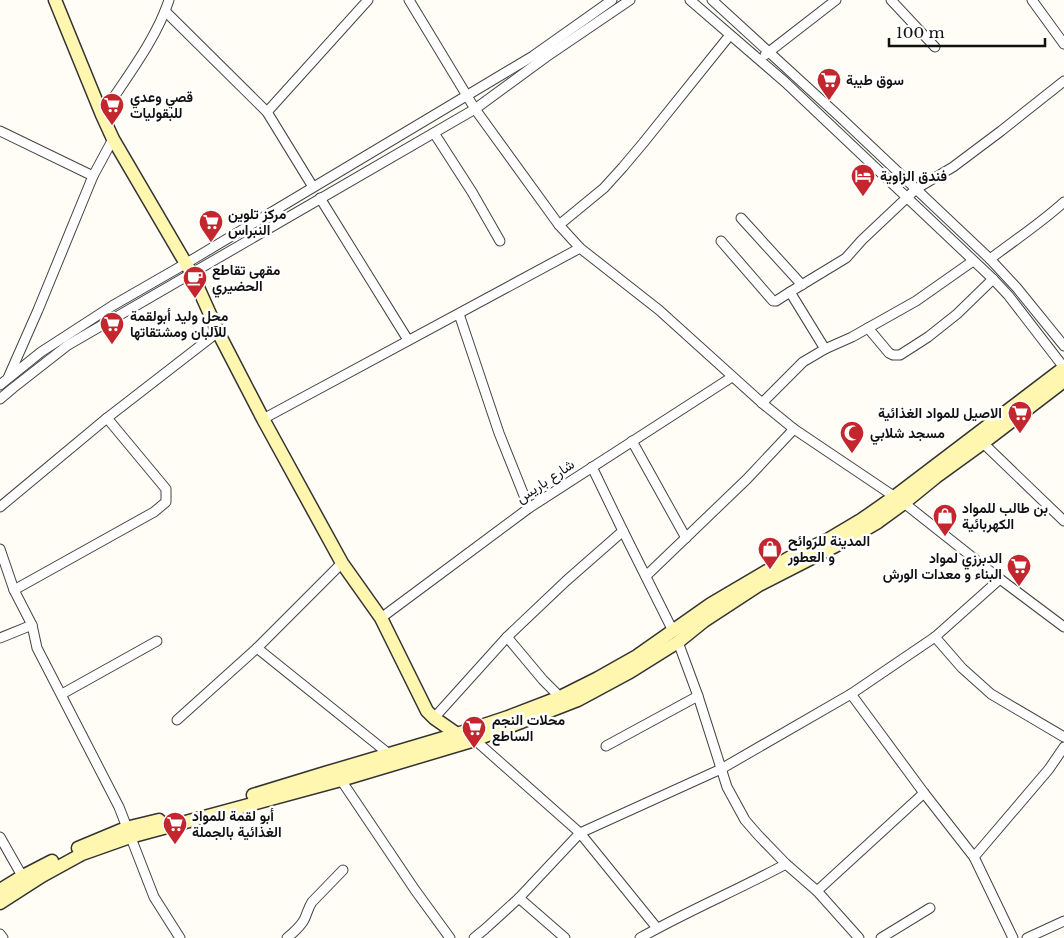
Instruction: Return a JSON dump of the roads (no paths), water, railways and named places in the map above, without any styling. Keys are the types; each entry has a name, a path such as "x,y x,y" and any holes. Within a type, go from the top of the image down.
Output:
{"street":[{"path":"55,0 113,139 189,269 218,332 263,419 342,563 380,618 427,711 457,734 475,740 580,832 657,928"},
{"path":"102,115 144,51 169,0"},
{"path":"267,112 368,0"},
{"path":"409,0 475,109 559,224 580,248 659,310 732,377 794,428 899,500 1064,627"},
{"path":"0,399 68,345 189,269 313,187 533,56 612,0"},
{"path":"3,383 41,352 112,306 189,269 320,198 475,109 546,57 630,0"},
{"path":"690,0 790,87 993,279 1008,295 1063,371"},
{"path":"712,0 990,259 1017,288 1064,346"},
{"path":"759,60 836,0"},
{"path":"891,0 935,47"},
{"path":"1032,0 1064,44"},
{"path":"165,11 267,112 313,187"},
{"path":"559,224 604,188 730,35"},
{"path":"721,242 773,301 776,301 846,258 862,240 916,189 953,167 1064,81"},
{"path":"1,133 93,176"},
{"path":"434,133 472,192 500,241"},
{"path":"3,383 38,310 93,176 113,139"},
{"path":"320,198 408,340"},
{"path":"990,259 1064,202"},
{"path":"741,218 802,285"},
{"path":"263,419 580,248"},
{"path":"762,402 803,362 916,301 973,261"},
{"path":"868,328 889,353 900,355 950,320 993,279"},
{"path":"790,292 825,349"},
{"path":"459,314 499,433 529,508"},
{"path":"0,507 107,418 218,332"},
{"path":"899,500 936,477 983,443 1063,371"},
{"path":"0,890 25,881 128,832 457,734 560,697 704,621 759,585 849,540 878,522 899,500 1063,371"},
{"name":"شارع باريس","path":"380,618 529,508 732,377"},
{"path":"14,590 154,512 166,502 166,489 107,418"},
{"path":"646,576 747,479 794,428"},
{"path":"632,441 686,538"},
{"path":"983,443 1064,521"},
{"path":"592,467 676,636 698,696 727,787 746,820 758,835 786,864 817,891 859,938"},
{"path":"434,718 506,637 623,531"},
{"path":"0,549 14,590 32,625 38,648 119,807 154,897 180,938"},
{"path":"177,720 257,648 342,563"},
{"path":"474,938 519,898 580,832 721,769 851,694 934,637 1000,579"},
{"path":"0,638 32,625"},
{"path":"128,832 341,780 475,740 578,700 630,672 676,636"},
{"path":"506,637 560,697"},
{"path":"934,637 962,668 991,694 1064,736"},
{"path":"62,694 157,641"},
{"path":"257,648 389,754"},
{"path":"851,694 974,858 1013,938"},
{"path":"606,746 698,696"},
{"path":"974,858 1037,784 1064,747"},
{"path":"341,780 415,890 450,938"},
{"path":"817,891 924,793"},
{"path":"0,837 25,881"},
{"path":"640,938 786,864"},
{"path":"287,938 300,926 312,902 343,870"},
{"path":"0,903 25,881"},
{"path":"519,898 565,938"},
{"path":"881,938 930,908"},
{"path":"1027,938 1064,921"},
{"path":"0,934 3,938"}],"place":[{"name":"سوق طيبة","path":"829,101"},
{"name":"قصي وعدي للبقوليات","path":"112,126"},
{"name":"فندق الزاوية","path":"863,197"},
{"name":"مركز تلوين النبراس","path":"211,243"},
{"name":"مقهى تقاطع الحضيري","path":"195,299"},
{"name":"محل وليد أبولقمة للآلبان ومشتقاتها","path":"112,345"},
{"name":"الاصيل للمواد الغذائية","path":"1020,434"},
{"name":"مسجد شلابي","path":"852,454"},
{"name":"بن طالب للمواد الكهربائية","path":"945,537"},
{"name":"المدينة للروائح و العطور","path":"770,570"},
{"name":"الدبرزي لمواد البناء و معدات الورش","path":"1019,587"},
{"name":"محلات النجم الساطع","path":"474,749"},
{"name":"أبو لقمة للمواد الغذائية بالجملة","path":"175,845"}]}
